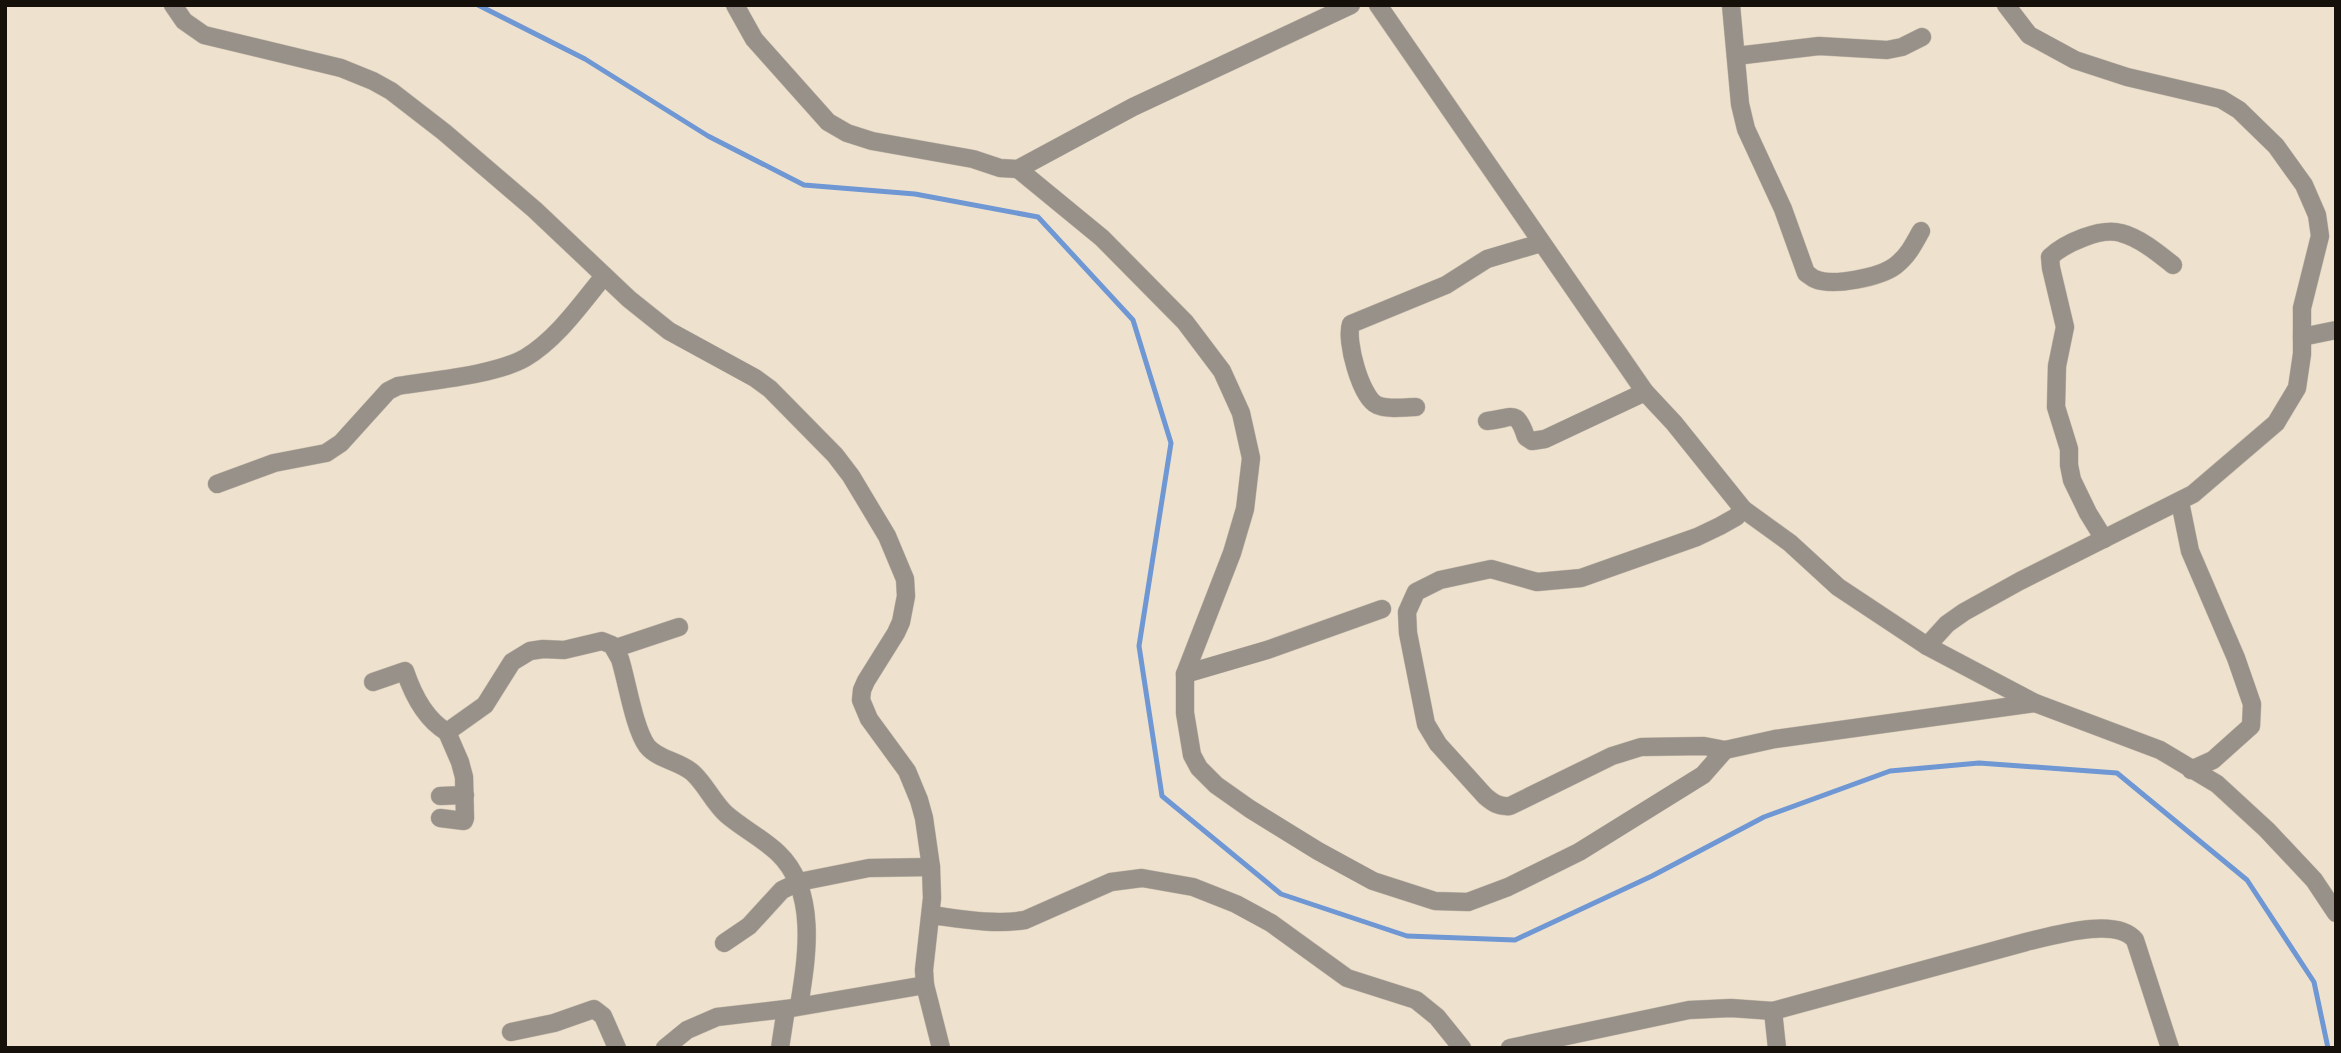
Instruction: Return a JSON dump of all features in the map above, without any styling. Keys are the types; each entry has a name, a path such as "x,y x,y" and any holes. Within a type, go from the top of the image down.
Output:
{"street":[{"path":"173,5 184,21 204,35 341,68 391,91 535,209 604,276 669,331 770,388 835,455 864,496 887,536 905,579 904,609 896,633 866,681 861,700 869,719 906,771 924,818 931,867 931,915 924,954 925,985 941,1048"},
{"path":"735,5 754,39 837,129 872,141 973,159 1000,168 1018,169 1133,107 1351,5"},
{"path":"1378,5 1645,391 1743,509 1790,543 1838,587 1927,646 2035,703 2160,750 2217,784 2267,830 2314,880 2336,913"},
{"path":"1731,5 1740,104 1746,129 1783,209 1806,273 1815,280 1838,282 1880,274 1895,267 1911,251 1921,230"},
{"path":"1927,646 1947,624 1964,612 2020,581 2180,502 2213,479 2276,422 2297,388 2302,354 2302,308 2320,236 2317,215 2304,185 2276,146 2239,110 2221,99 2127,77 2075,60 2029,35 2006,5"},
{"path":"1736,56 1819,46 1888,50 1902,47 1922,37"},
{"path":"1018,169 1102,237 1185,322 1222,371 1241,413 1251,458 1245,509 1235,544 1185,674 1188,737 1192,755 1208,778 1262,817 1358,874 1435,901 1468,902 1508,887 1579,852 1703,775 1725,750"},
{"path":"2104,539 2072,480 2068,465 2069,449 2056,407 2057,366 2065,327 2050,257 2072,242 2097,234 2119,232 2160,254 2173,265"},
{"path":"1416,407 1385,407 1370,400 1350,343 1348,331 1351,324 1446,285 1465,275 1478,263 1541,243"},
{"path":"217,484 274,463 326,453 341,443 388,391 398,386 502,367 527,356 553,334 604,276"},
{"path":"2302,337 2336,330"},
{"path":"1487,421 1515,417 1519,419 1526,438 1538,441 1556,435 1645,391"},
{"path":"2180,502 2190,551 2236,658 2252,704 2251,726 2213,760 2191,770"},
{"path":"1743,509 1736,517 1696,537 1570,580 1537,582 1491,569 1440,580 1416,592 1408,612 1412,661 1430,733 1454,764 1494,803 1510,806 1612,756 1641,747 1704,746 1725,750 1775,739 2035,703"},
{"path":"1185,674 1267,650 1382,609"},
{"path":"616,648 679,627"},
{"path":"447,732 485,705 508,668 524,654 543,649 564,650 595,641 607,642 616,648 646,745 657,754 690,770 702,781 724,812 777,853 799,882 806,947 793,1007 780,1048"},
{"path":"373,682 405,671 423,709 447,732 460,762 465,795 464,821 440,818"},
{"path":"439,796 465,795"},
{"path":"724,943 749,926 782,890 799,882 869,868 931,867"},
{"path":"931,915 1015,922 1111,882 1142,878 1193,887 1236,904 1271,923 1347,978 1416,1000 1437,1017 1462,1048"},
{"path":"1510,1048 1689,1010 1773,1011 2026,942 2065,933 2101,929 2126,932 2135,940 2170,1048"},
{"path":"665,1048 687,1030 717,1017 925,985"},
{"path":"511,1032 554,1023 594,1009 603,1016 617,1048"},
{"path":"1773,1011 1777,1048"}],"waterway":[{"path":"478,5 585,59 708,136 804,185 915,194 1038,217 1133,320 1171,443 1139,646 1162,796 1281,894 1407,936 1515,940 1652,876 1764,817 1890,771 1979,763 2117,773 2247,880 2314,982 2328,1048"}]}
